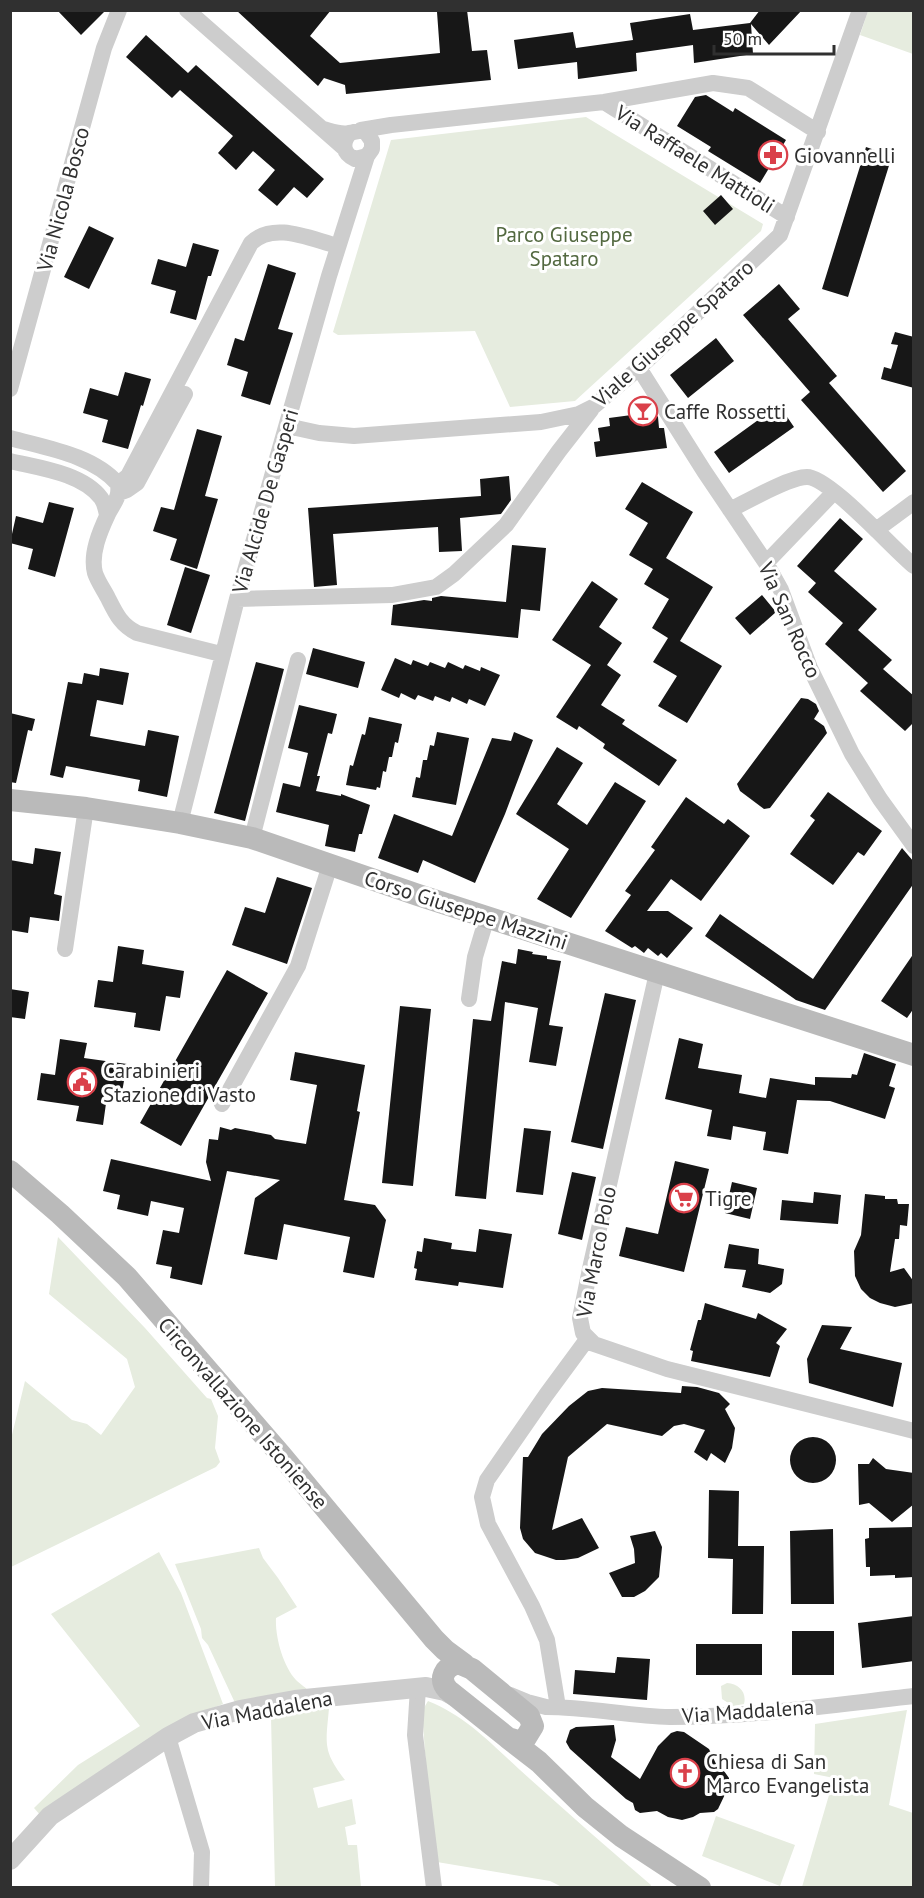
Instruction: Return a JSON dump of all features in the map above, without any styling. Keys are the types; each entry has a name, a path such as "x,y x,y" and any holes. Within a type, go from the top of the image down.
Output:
{"main road":[{"name":"Corso Giuseppe Mazzini","path":"10,800 86,808 180,823 252,838 657,973 914,1055"},
{"name":"Circonvallazione Istoniense","path":"10,1172 60,1214 127,1277 281,1455 434,1640 441,1655 439,1677 444,1685 454,1696 508,1738"},
{"path":"439,1677 496,1688 524,1710 542,1717"},
{"path":"508,1738 520,1741 542,1717"},
{"path":"539,1762 530,1743 542,1717"},
{"path":"508,1738 539,1762 585,1807 621,1836 684,1879 700,1887"}],"street":[{"name":"Via Nicola Bosco","path":"10,389 104,48 119,10"},
{"path":"187,10 320,127 357,144"},
{"name":"Viale Giuseppe Spataro","path":"288,426 319,433 354,436 541,422 579,414 593,407 639,368 780,235 860,10"},
{"name":"Via Raffaele Mattioli","path":"357,144 391,125 604,102 713,83 747,88 818,132"},
{"name":"Via Raffaele Mattioli","path":"604,102 787,217"},
{"name":"Via Alcide De Gasperi","path":"180,823 221,654 338,246 359,181 357,144"},
{"path":"10,438 87,461 99,469 118,489 128,490 137,483 162,425 265,234 280,232 338,246"},
{"name":"Via San Rocco","path":"639,368 766,563 781,591 810,668 852,754 880,799 914,846"},
{"path":"237,599 392,595 436,587 454,574 506,525 593,407"},
{"path":"10,461 77,480 102,499 107,515"},
{"path":"730,510 792,480 805,477 814,478 834,492 914,566"},
{"path":"118,489 94,553 96,575 117,616 126,627 137,633 221,654"},
{"path":"766,563 834,492"},
{"path":"876,530 914,502"},
{"path":"252,838 298,660"},
{"path":"65,949 86,808"},
{"path":"222,1104 298,966 330,865"},
{"path":"470,999 475,957 487,917"},
{"name":"Via Marco Polo","path":"657,973 580,1318 583,1333 594,1344 667,1370 914,1431"},
{"path":"542,1717 547,1640 532,1606 488,1524 482,1497 487,1480 588,1338"},
{"path":"434,1887 415,1735 439,1677"},
{"name":"Via Maddalena","path":"10,1860 50,1816 168,1737 194,1723 240,1710 439,1677"},
{"name":"Via Maddalena","path":"542,1717 728,1715 914,1696"},
{"path":"168,1737 202,1852 201,1887"}],"green space":[{"path":"868,11 913,11 913,54 860,35"},
{"name":"Parco Giuseppe Spataro","path":"586,117 763,224 761,231 575,401 510,407 475,331 338,335 333,332 391,140"},
{"path":"58,1237 145,1328 207,1398 211,1399 218,1416 215,1448 220,1462 216,1467 11,1567 11,1439 25,1381 72,1420 87,1424 101,1435 135,1387 127,1359 49,1294"},
{"path":"259,1548 263,1558 297,1607 276,1618 277,1634 287,1667 296,1680 310,1693 236,1705 208,1645 202,1638 201,1629 175,1564"},
{"path":"159,1552 181,1593 223,1704 190,1717 41,1816 34,1808 78,1765 140,1726 51,1614"},
{"path":"727,1683 741,1689 744,1704 733,1706 722,1699 721,1686"},
{"path":"428,1701 470,1725 651,1885 650,1887 562,1887 550,1881 437,1862 428,1793 422,1711"},
{"path":"329,1708 327,1746 332,1761 345,1780 313,1788 318,1808 352,1799 356,1824 345,1827 348,1845 357,1845 361,1887 275,1887 271,1717"},
{"path":"907,1710 889,1805 913,1813 913,1887 802,1887 834,1778 814,1774 815,1724"},
{"path":"716,1816 795,1845 780,1886 702,1856"}],"building":[{"path":"57,10 106,10 81,35"},
{"path":"236,10 331,10 310,36 340,63 440,53 437,12 467,10 472,51 487,50 491,80 346,94 345,85 324,78 318,86"},
{"path":"760,10 802,10 769,45 751,24 753,54 694,63 693,45 636,53 637,71 578,79 577,62 518,69 514,40 573,32 576,48 633,40 630,23 690,14 693,30 750,23"},
{"path":"146,35 188,73 196,65 324,179 307,198 294,187 277,206 258,190 275,170 253,151 236,170 218,153 233,136 180,90 172,98 126,57"},
{"path":"706,95 733,112 735,108 786,140 760,183 708,151 711,147 677,126 695,97"},
{"path":"866,147 892,156 848,297 822,289"},
{"path":"721,195 733,209 715,225 703,211"},
{"path":"89,226 114,238 89,289 64,277"},
{"path":"193,243 219,250 211,276 208,276 196,320 170,313 176,291 151,284 158,259 186,267"},
{"path":"268,264 296,273 278,329 293,333 270,405 241,396 248,372 227,365 235,338 244,341"},
{"path":"779,284 800,309 788,319 837,376 829,383 906,471 883,492 801,400 810,392 743,315"},
{"path":"895,332 914,337 914,388 881,379 884,367 891,369 898,345 891,344"},
{"path":"716,338 734,361 688,398 670,375"},
{"path":"125,372 151,379 128,449 102,442 108,420 83,413 90,388 118,396"},
{"path":"779,405 794,427 729,473 714,452"},
{"path":"654,412 658,417 659,428 664,428 667,448 596,457 594,442 600,441 598,428 610,426 609,418"},
{"path":"197,429 222,436 205,496 218,499 197,569 170,560 177,539 153,531 161,507 174,510"},
{"path":"509,476 511,500 501,514 460,518 462,551 439,552 438,527 333,534 337,585 314,587 308,508 481,496 480,479"},
{"path":"642,482 693,512 666,558 713,587 680,641 722,666 687,723 658,706 677,676 653,662 668,638 652,628 669,599 644,584 653,569 629,555 648,523 625,509"},
{"path":"49,502 74,508 55,577 28,569 33,549 10,543 16,516 43,523"},
{"path":"840,518 863,539 834,571 877,609 858,630 892,660 883,669 914,696 914,722 905,731 860,691 868,683 825,644 843,623 808,592 816,583 797,566"},
{"path":"512,545 546,548 540,611 521,609 518,638 391,625 393,605 424,600 432,601 432,598 441,596 506,602"},
{"path":"185,567 210,575 191,633 167,625"},
{"path":"592,581 618,599 599,627 622,643 607,665 621,675 601,705 625,720 622,724 677,760 659,786 603,748 605,744 579,726 577,730 556,717 591,665 552,640"},
{"path":"762,595 776,612 750,635 735,618"},
{"path":"313,648 365,662 358,688 306,674"},
{"path":"395,658 411,665 413,660 428,666 430,662 445,668 448,662 463,669 465,665 480,671 481,667 500,675 485,706 469,699 467,704 452,697 450,702 435,696 433,701 418,695 415,700 401,693 399,698 381,690"},
{"path":"256,662 284,669 245,821 214,813"},
{"path":"100,668 129,673 123,705 97,700 90,736 145,746 148,730 179,736 167,797 138,791 140,780 66,766 63,778 50,775 68,682 82,684 84,673 99,676"},
{"path":"801,698 816,704 819,711 814,719 824,726 827,733 770,808 764,809 740,791 737,784"},
{"path":"299,705 337,714 332,734 328,733 317,776 320,776 316,791 341,796 341,794 370,805 355,852 325,846 329,825 276,812 283,783 300,787 308,753 288,748"},
{"path":"10,713 35,719 32,731 28,730 16,783 10,782"},
{"path":"369,717 402,724 398,743 395,742 386,772 383,771 380,788 377,787 376,790 346,785 350,765 353,766"},
{"path":"437,732 469,738 456,805 412,797 416,777 420,778 423,760 427,760 430,745 434,746"},
{"path":"514,732 533,740 505,814 475,883 423,860 418,873 378,858 394,814 452,836 492,738 511,741"},
{"path":"557,747 583,763 557,804 587,825 615,782 646,801 571,918 537,899 569,849 516,814"},
{"path":"828,792 882,831 864,856 858,852 833,885 790,854 815,820 810,816"},
{"path":"686,797 724,824 728,819 750,836 701,901 671,879 647,911 668,911 693,928 667,958 661,953 658,956 648,948 644,953 635,946 632,948 605,931 631,895 625,891 655,850 651,847"},
{"path":"35,848 61,852 54,894 62,896 59,921 30,917 28,933 10,930 10,860 33,864"},
{"path":"902,848 914,862 914,883 825,1010 796,1000 705,936 720,914 813,979"},
{"path":"277,877 312,888 287,964 232,945 245,907 265,913"},
{"path":"118,946 144,950 142,964 184,971 180,998 166,996 160,1031 134,1027 136,1013 94,1007 98,980 113,982"},
{"path":"518,949 547,956 547,959 561,961 549,1025 563,1027 556,1066 529,1062 538,1008 505,1002 486,1199 455,1196 473,1019 491,1021 502,961 516,964"},
{"path":"914,953 914,1008 907,1018 881,1001"},
{"path":"227,970 268,993 181,1146 140,1123"},
{"path":"10,989 29,992 25,1019 10,1017"},
{"path":"605,993 636,1000 603,1149 571,1142"},
{"path":"400,1006 431,1009 413,1186 382,1183"},
{"path":"679,1038 703,1044 698,1068 742,1075 739,1093 766,1098 770,1078 815,1085 815,1077 851,1078 852,1074 857,1075 864,1053 896,1064 889,1086 895,1088 885,1119 830,1101 797,1100 788,1154 763,1150 766,1132 733,1126 731,1140 707,1136 712,1110 665,1099"},
{"name":"Carabinieri Stazione di Vasto","path":"60,1039 87,1043 84,1058 127,1064 122,1092 108,1089 103,1125 76,1121 79,1106 37,1100 41,1073 55,1075"},
{"path":"295,1052 365,1065 357,1111 360,1112 344,1200 375,1205 386,1220 374,1278 343,1272 350,1237 284,1224 277,1260 244,1254 255,1198 280,1180 227,1171 202,1285 170,1278 172,1267 156,1264 163,1230 179,1233 184,1208 151,1201 148,1216 117,1209 120,1195 103,1191 111,1159 211,1181 206,1162 209,1139 218,1140 220,1127 271,1135 275,1139 306,1144 317,1085 290,1080"},
{"path":"524,1128 551,1131 543,1195 516,1192"},
{"name":"Tigre","path":"675,1161 709,1169 684,1272 619,1256 626,1227 658,1234"},
{"path":"572,1172 596,1177 582,1240 558,1234"},
{"path":"732,1182 757,1188 750,1219 725,1213"},
{"path":"814,1192 841,1195 838,1224 780,1220 782,1200 813,1203"},
{"path":"865,1194 885,1196 885,1199 897,1199 898,1204 909,1204 907,1226 900,1225 899,1239 895,1239 890,1272 904,1268 914,1282 914,1303 895,1307 880,1303 870,1298 861,1289 855,1276 854,1251 861,1235"},
{"path":"479,1229 512,1234 503,1288 459,1282 458,1286 415,1280 417,1269 414,1268 417,1251 422,1252 424,1238 452,1243 451,1249 476,1252"},
{"path":"729,1244 759,1249 758,1264 784,1269 782,1284 770,1293 742,1287 746,1270 724,1268"},
{"path":"705,1303 756,1319 758,1313 787,1329 776,1343 780,1346 770,1377 691,1361 693,1351 690,1350"},
{"path":"822,1325 852,1327 840,1349 902,1363 893,1407 809,1383 807,1359"},
{"path":"682,1386 697,1387 719,1393 730,1404 725,1409 735,1428 732,1448 725,1463 711,1453 707,1461 694,1452 705,1430 684,1424 674,1426 662,1436 607,1424 568,1457 552,1530 582,1518 599,1548 578,1558 564,1560 556,1560 535,1553 523,1539 520,1528 523,1457 528,1457 542,1434 569,1406 588,1391 602,1388 681,1393"},
{"path":"813,1437 829,1444 836,1460 829,1476 813,1483 797,1476 790,1460 797,1444"},
{"path":"873,1458 886,1469 914,1473 914,1504 892,1522 869,1503 859,1505 858,1464 869,1464"},
{"path":"709,1490 739,1491 738,1546 764,1546 763,1614 732,1614 733,1559 708,1558"},
{"path":"914,1527 914,1577 870,1576 870,1567 866,1567 865,1539 869,1538 869,1528"},
{"path":"833,1529 834,1604 791,1604 790,1531"},
{"path":"655,1531 662,1547 659,1577 645,1591 634,1597 622,1597 609,1573 635,1563 630,1536"},
{"path":"914,1616 914,1661 862,1668 858,1623"},
{"path":"792,1631 834,1631 834,1675 792,1675"},
{"path":"696,1644 762,1644 762,1675 696,1675"},
{"path":"617,1657 650,1659 647,1700 573,1694 575,1670 615,1673"},
{"name":"Chiesa di San Marco Evangelista","path":"614,1725 616,1740 611,1757 640,1779 658,1746 671,1733 684,1732 709,1749 717,1766 729,1778 729,1786 718,1809 682,1820 668,1817 657,1811 640,1813 635,1810 633,1803 570,1749 566,1742 570,1730 576,1727"}],"place":[{"name":"Giovannelli","path":"773,155"},
{"name":"Caffe Rossetti","path":"643,411"},
{"name":"Carabinieri Stazione di Vasto","path":"82,1082"},
{"name":"Tigre","path":"684,1198"},
{"name":"Chiesa di San Marco Evangelista","path":"685,1773"}]}
